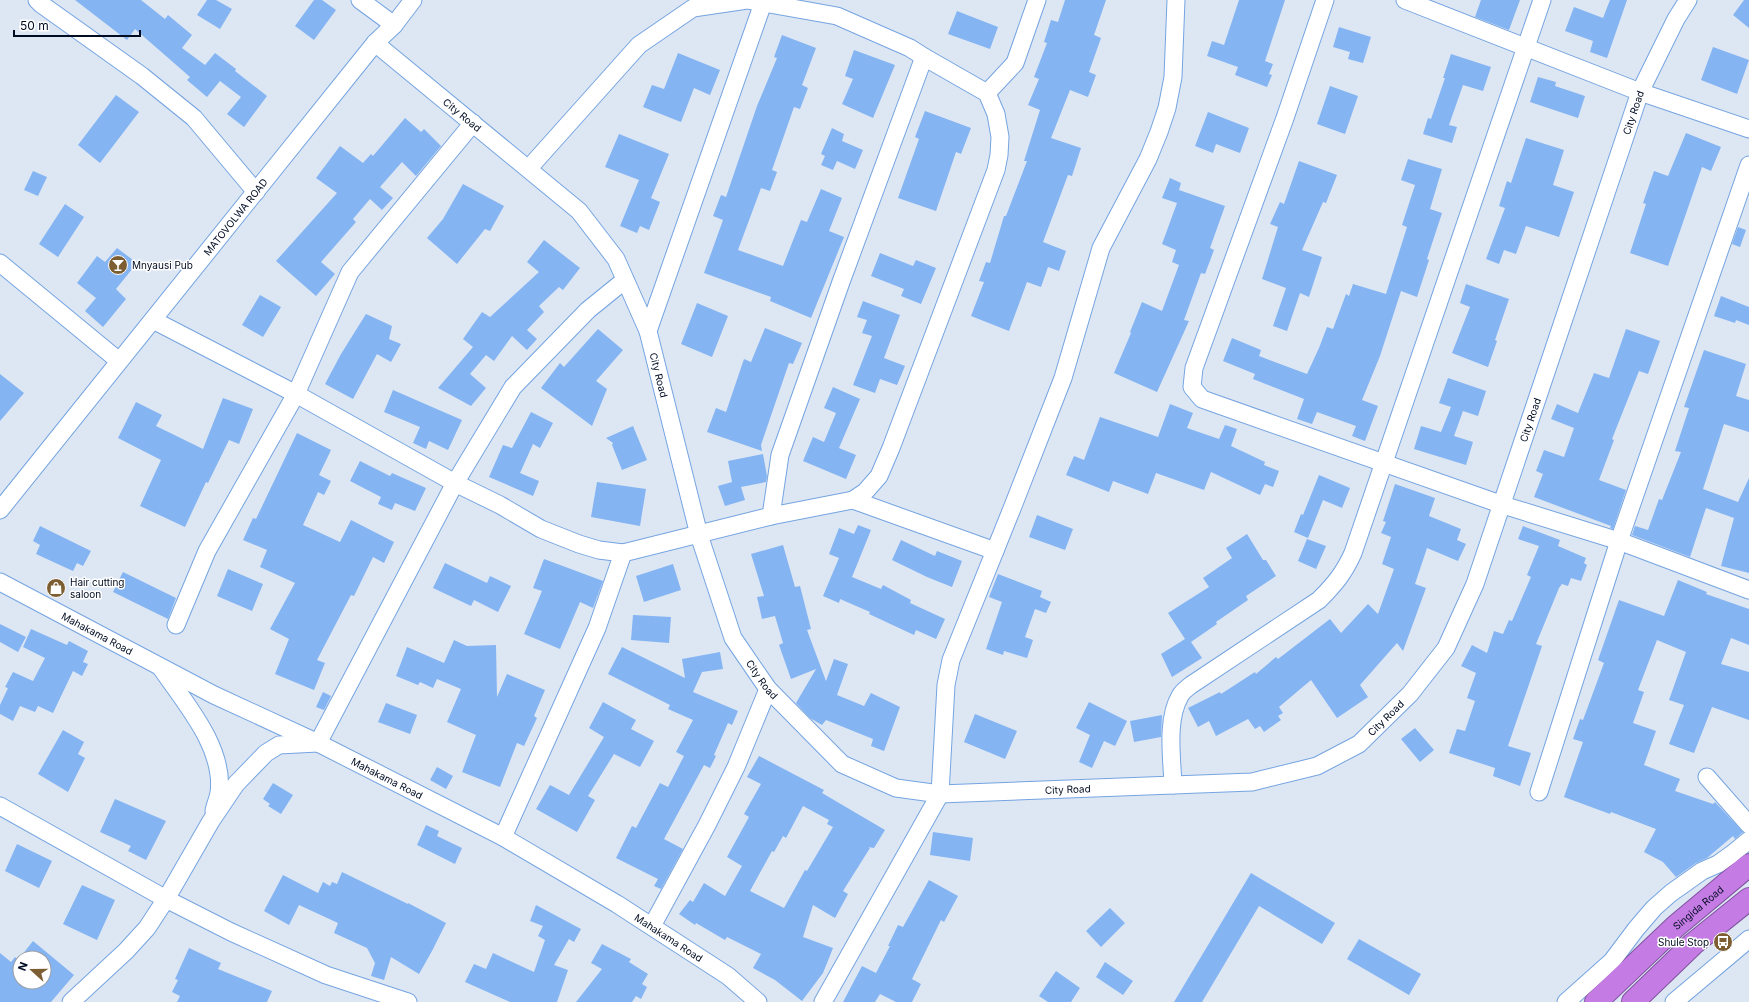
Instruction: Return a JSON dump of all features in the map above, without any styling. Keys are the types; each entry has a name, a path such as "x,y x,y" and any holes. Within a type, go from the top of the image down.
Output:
{"highway":[{"name":"Singida Road","path":"1596,1002 1676,926 1749,865"},
{"path":"1633,1002 1693,944 1749,899"}],"street":[{"path":"37,0 40,4 142,76 194,118 256,192"},
{"path":"360,0 394,25"},
{"name":"MATOVOLWA ROAD","path":"0,510 374,43 394,25 413,0"},
{"path":"153,320 296,394 455,483 548,531 579,544 599,550 623,553 771,516 853,500 865,492 878,476 996,170 1000,137 996,114 987,93 910,48 817,6 763,3 747,0 692,8 640,45 529,168"},
{"path":"987,93 1015,63 1037,0"},
{"path":"823,1002 940,794 948,674 951,660 1063,378 1101,248 1148,159 1167,108 1173,78 1176,0"},
{"path":"1325,0 1285,118 1194,368 1192,387 1202,399 1502,506 1619,541 1749,590"},
{"path":"1405,0 1640,92 1749,129"},
{"path":"1173,784 1171,733 1174,712 1180,695 1191,685 1319,600 1344,572 1353,553 1542,0"},
{"name":"City Road","path":"374,43 580,211 616,259 648,330 699,535 733,638 768,690 842,764 896,788 940,794 1252,782 1317,766 1359,744 1410,694 1446,648 1475,584 1640,92 1676,19 1688,0"},
{"path":"648,330 763,3"},
{"path":"771,516 780,455 841,282 924,57"},
{"path":"176,625 207,551 296,394 350,272 473,123"},
{"path":"1539,792 1619,541 1749,165"},
{"path":"0,263 119,361"},
{"path":"71,1002 147,928 166,899 211,821 236,784 266,753 279,745 318,743 455,483 513,387 588,310 625,280"},
{"path":"853,500 995,552"},
{"path":"503,837 597,628 623,553"},
{"name":"Mahakama Road","path":"0,582 214,695 318,743 503,837 618,904 728,976 758,1002"},
{"path":"159,666 202,727 218,765 219,793 211,821"},
{"path":"652,926 707,825 736,767 768,690"},
{"path":"1706,777 1749,826"},
{"path":"0,806 166,899 231,932 326,975 408,1002"},
{"path":"1566,1002 1612,961 1636,928 1671,892 1702,871 1718,864 1749,840"},
{"path":"1674,1002 1749,939"}],"building":[{"path":"75,0 141,0 165,19 168,15 192,35 182,48 205,65 215,53 267,96 244,127 227,114 241,97 220,81 207,97 187,80 190,77 135,29 127,40"},
{"path":"207,0 216,0 232,9 220,29 197,15"},
{"path":"314,0 322,0 336,10 314,40 295,26"},
{"path":"1065,0 1106,0 1094,35 1101,38 1089,72 1096,75 1088,97 1070,90 1051,138 1081,148 1072,176 1068,175 1043,242 1066,251 1059,271 1048,267 1041,287 1027,282 1009,331 971,316 984,282 979,281 986,262 990,263 1004,216 1006,216 1027,161 1024,161 1040,110 1028,105 1039,79 1034,77 1047,43 1044,42 1051,20 1058,22"},
{"path":"1239,0 1285,0 1265,61 1273,64 1269,74 1272,75 1267,87 1235,75 1238,67 1207,56 1212,41 1224,45"},
{"path":"1481,0 1520,0 1509,30 1475,17"},
{"path":"1610,0 1627,0 1607,58 1590,52 1593,41 1565,31 1574,7 1603,18"},
{"path":"1744,0 1749,0 1749,28 1733,15"},
{"path":"957,11 998,27 990,49 948,34"},
{"path":"1339,27 1371,37 1363,63 1348,59 1350,52 1333,47"},
{"path":"782,35 816,48 802,85 808,88 800,109 794,107 772,170 777,172 770,191 761,188 738,250 783,266 801,220 807,222 821,189 842,198 829,231 844,237 811,318 770,301 771,297 704,273 723,220 713,216 721,195 726,197 757,106 777,58 774,57"},
{"path":"1713,47 1749,60 1737,94 1701,80"},
{"path":"854,50 895,65 873,118 842,104 853,79 845,76"},
{"path":"678,53 720,70 710,95 694,88 681,122 643,107 652,85 664,89"},
{"path":"1451,54 1491,67 1483,91 1463,85 1449,125 1457,127 1452,143 1423,134 1428,118 1431,119 1445,78 1443,78"},
{"path":"1538,77 1556,82 1555,86 1585,96 1578,118 1530,102"},
{"path":"1330,86 1358,96 1345,134 1317,124"},
{"path":"116,95 139,112 100,163 78,145"},
{"path":"925,111 971,128 961,154 956,152 936,211 898,198 919,139 915,137"},
{"path":"1208,112 1249,128 1240,153 1216,144 1213,153 1195,146"},
{"path":"405,118 421,132 424,129 441,146 416,176 402,162 380,187 393,198 382,210 370,199 353,219 356,222 321,262 335,274 316,296 276,261 337,193 316,178 340,146 363,163 371,154 373,156"},
{"path":"832,128 844,134 842,141 863,150 855,169 837,161 833,170 821,165 825,156 821,154"},
{"path":"1686,133 1721,147 1711,171 1702,167 1668,266 1630,253 1646,204 1643,203 1654,171 1668,176"},
{"path":"619,134 669,154 651,198 660,202 649,230 640,226 637,233 620,226 639,180 605,167"},
{"path":"1526,138 1564,150 1553,185 1574,192 1559,237 1526,226 1516,254 1504,250 1499,264 1486,259 1505,208 1499,206 1507,181 1511,183"},
{"path":"1408,159 1442,169 1430,209 1442,213 1427,259 1429,260 1417,297 1401,291 1380,356 1362,400 1378,406 1365,441 1352,436 1356,426 1317,412 1312,424 1297,419 1304,399 1253,379 1255,374 1223,361 1232,338 1261,350 1259,356 1307,374 1327,327 1333,329 1346,294 1349,296 1353,284 1386,294 1407,227 1402,225 1415,185 1401,180"},
{"path":"1299,161 1337,175 1326,203 1323,202 1302,250 1322,257 1309,297 1300,293 1287,331 1273,326 1286,288 1262,279 1278,227 1270,224 1280,202 1284,204"},
{"path":"33,171 47,177 38,196 24,190"},
{"path":"1170,178 1181,183 1179,190 1225,206 1210,248 1214,250 1205,274 1201,273 1184,320 1189,321 1157,392 1114,373 1142,302 1162,311 1179,265 1172,262 1176,250 1162,244 1177,203 1162,198"},
{"path":"463,184 504,206 490,231 485,229 457,264 427,238 443,219"},
{"path":"65,204 84,217 58,257 39,244"},
{"path":"1738,227 1746,230 1740,247 1732,244"},
{"path":"544,240 580,268 563,290 559,287 539,306 544,312 527,330 537,339 527,350 512,336 494,361 486,355 470,374 486,388 471,406 438,388 473,347 463,339 482,312 490,317 539,272 527,262"},
{"path":"117,248 137,263 116,289 126,299 103,327 85,311 96,298 77,283 97,256 105,262"},
{"path":"880,253 913,266 916,260 936,268 921,304 901,296 904,289 871,276"},
{"path":"1466,284 1509,299 1495,340 1497,341 1488,367 1452,353 1470,307 1460,303"},
{"path":"260,295 281,307 263,337 242,325"},
{"path":"1721,296 1749,307 1749,325 1736,320 1735,323 1714,316"},
{"path":"863,301 900,315 884,358 905,366 897,385 880,379 875,393 853,385 872,336 862,333 867,320 857,317"},
{"path":"697,303 728,316 712,357 681,344"},
{"path":"366,314 392,326 389,339 401,344 391,362 377,354 353,399 325,384 341,354"},
{"path":"765,328 802,343 793,364 789,363 761,445 762,451 707,432 716,408 726,412 744,359 751,362"},
{"path":"598,329 623,350 596,381 607,389 592,426 541,388 560,363 564,367"},
{"path":"1626,329 1660,341 1648,374 1639,371 1612,439 1614,440 1599,480 1626,490 1613,529 1610,528 1611,526 1534,497 1543,474 1536,471 1544,450 1564,457 1574,428 1551,419 1557,404 1578,413 1594,373 1609,378"},
{"path":"1704,350 1746,364 1736,396 1749,400 1749,432 1724,424 1703,489 1738,502 1749,478 1749,573 1721,566 1734,518 1706,508 1690,557 1632,535 1635,526 1648,530 1659,499 1662,500 1681,452 1675,451 1689,408 1684,407"},
{"path":"0,374 24,393 0,421"},
{"path":"1448,378 1486,391 1478,416 1463,411 1454,436 1473,442 1466,465 1414,449 1421,426 1441,432 1451,407 1439,403"},
{"path":"833,387 860,399 839,448 856,455 846,479 803,461 813,437 824,442 836,413 824,408"},
{"path":"393,390 462,420 448,450 429,441 426,449 413,443 420,427 384,412"},
{"path":"223,398 253,409 239,444 229,440 208,483 206,482 185,527 140,506 161,460 118,438 136,402 162,415 156,426 203,449"},
{"path":"1170,404 1193,413 1187,428 1219,439 1225,425 1237,429 1231,446 1265,462 1264,465 1279,471 1273,487 1265,484 1260,495 1211,472 1204,490 1156,473 1148,494 1113,481 1109,492 1066,475 1074,456 1084,460 1100,417 1158,437"},
{"path":"531,412 553,423 540,448 533,444 520,473 539,481 533,496 489,477 503,445 512,448"},
{"path":"633,426 647,460 622,470 612,445 613,443 606,438"},
{"path":"297,433 331,450 319,475 331,481 324,495 318,492 303,525 340,542 351,520 394,542 384,563 373,557 354,596 351,595 317,660 325,663 314,690 275,674 289,639 270,629 295,583 260,567 267,550 243,540 253,518 256,519"},
{"path":"763,454 767,476 766,482 741,487 745,500 725,506 718,486 732,482 728,461"},
{"path":"360,461 390,476 392,473 426,488 415,511 395,503 392,510 378,504 381,497 350,481"},
{"path":"1319,475 1350,488 1342,508 1323,500 1308,538 1294,532 1301,514 1303,515"},
{"path":"597,482 646,489 640,526 591,517"},
{"path":"1395,484 1435,498 1429,516 1461,529 1457,540 1466,544 1458,561 1427,548 1415,584 1426,588 1403,651 1397,643 1360,685 1368,697 1337,718 1311,680 1279,707 1283,713 1278,716 1281,720 1264,732 1260,726 1255,729 1248,719 1216,736 1209,721 1198,727 1188,708 1220,692 1221,694 1255,672 1256,674 1276,657 1278,659 1330,619 1341,633 1368,604 1378,614 1394,569 1382,564 1391,537 1381,533 1386,522 1383,521"},
{"path":"1037,515 1073,529 1065,550 1029,537"},
{"path":"858,525 871,530 852,577 881,589 883,585 911,600 910,603 945,619 936,639 916,630 914,635 869,614 870,612 840,599 839,603 823,596 839,558 829,554 839,528 854,534"},
{"path":"40,526 91,551 83,566 77,563 73,571 36,554 40,545 33,541"},
{"path":"1523,526 1560,540 1558,546 1586,558 1584,563 1587,565 1581,581 1571,578 1568,586 1562,584 1559,588 1536,644 1542,646 1508,746 1531,753 1520,786 1493,776 1495,768 1449,753 1457,729 1465,731 1475,701 1467,698 1476,673 1461,666 1472,645 1487,653 1494,631 1503,634 1509,620 1512,621 1531,577 1527,575 1539,546 1518,539"},
{"path":"1247,534 1263,560 1266,560 1276,576 1246,596 1248,600 1216,622 1217,624 1191,642 1202,658 1172,677 1161,654 1185,639 1168,613 1209,587 1203,578 1232,558 1226,548"},
{"path":"1307,539 1326,546 1316,569 1298,561"},
{"path":"901,540 935,556 937,551 962,561 952,587 892,560"},
{"path":"783,545 795,587 800,586 811,629 807,630 826,681 834,659 848,664 837,695 864,706 871,693 900,707 884,751 871,746 873,739 826,720 822,725 810,718 796,703 816,669 791,679 779,645 783,643 775,616 762,619 757,597 764,596 751,554"},
{"path":"544,559 603,581 593,608 580,602 560,649 524,634 542,591 533,588"},
{"path":"445,563 487,583 490,576 511,586 498,612 474,600 471,606 433,588"},
{"path":"673,564 681,590 644,602 636,576"},
{"path":"228,569 263,584 252,611 217,596"},
{"path":"123,572 176,598 168,619 113,592"},
{"path":"998,574 1042,591 1040,597 1051,602 1046,613 1035,609 1025,637 1033,640 1027,658 1004,651 1003,655 986,649 1002,602 989,597"},
{"path":"1678,580 1707,592 1706,594 1749,609 1749,645 1731,638 1721,664 1749,672 1749,720 1712,707 1694,753 1669,744 1684,705 1669,700 1686,652 1657,640 1638,690 1644,692 1633,723 1656,731 1644,765 1680,779 1675,791 1713,804 1715,802 1743,832 1735,839 1733,836 1707,858 1696,863 1676,877 1663,862 1644,852 1656,829 1611,812 1610,814 1564,797 1583,742 1573,739 1580,719 1583,720 1604,663 1598,660 1619,600 1664,616"},
{"path":"633,615 671,617 669,643 631,640"},
{"path":"0,624 26,637 18,652 0,642"},
{"path":"31,629 67,645 69,641 88,651 83,662 88,664 82,676 73,671 53,713 38,706 35,712 20,706 13,721 0,714 0,705 8,688 5,687 13,672 33,681 45,658 23,647"},
{"path":"454,640 467,646 496,645 497,697 507,674 545,690 534,716 537,718 524,746 517,743 500,787 462,772 476,735 447,722 461,689 437,679 433,688 420,682 418,685 396,676 407,647 444,663"},
{"path":"622,647 685,678 682,659 720,652 723,669 702,672 693,692 738,711 732,725 728,723 710,768 704,765 664,839 683,849 661,889 654,886 658,879 616,858 632,826 636,828 660,783 668,787 684,756 676,752 693,720 668,709 670,705 608,674"},
{"path":"323,692 331,696 324,710 316,707"},
{"path":"603,702 636,720 631,729 654,741 640,767 614,754 588,796 595,800 577,832 536,809 550,785 569,795 604,737 589,728"},
{"path":"1089,702 1127,721 1115,746 1104,741 1092,768 1079,762 1090,735 1076,728"},
{"path":"386,703 417,715 410,734 378,722"},
{"path":"975,714 1017,731 1005,759 964,742"},
{"path":"1162,715 1161,737 1134,742 1130,721"},
{"path":"1415,728 1434,750 1420,762 1401,739"},
{"path":"63,730 84,742 78,754 85,758 68,792 38,774"},
{"path":"759,756 824,790 822,793 885,830 874,848 868,847 870,848 843,891 848,894 835,918 813,905 803,937 833,948 823,973 802,1001 775,980 753,968 761,954 727,937 725,940 696,923 695,925 679,914 690,900 693,902 704,883 725,896 742,866 727,857 749,817 744,814 761,784 747,777","holes":["803,806 829,820 827,824 833,827 807,871 805,870 784,908 750,891 772,851 774,852 783,836 786,838"]},
{"path":"437,767 453,776 446,789 430,780"},
{"path":"273,783 293,795 281,814 268,806 270,804 263,799"},
{"path":"115,799 166,821 146,860 128,851 131,846 100,832"},
{"path":"426,825 439,831 437,836 462,848 455,864 417,845"},
{"path":"933,832 973,838 970,861 930,855"},
{"path":"17,844 52,861 39,888 5,871"},
{"path":"342,872 408,903 446,923 419,974 391,957 384,980 371,976 375,963 367,948 334,933 338,923 299,905 289,925 264,911 283,875 318,893 323,882 330,886 332,882 337,884"},
{"path":"1251,873 1335,923 1322,944 1259,906 1202,1002 1174,1002"},
{"path":"929,880 958,896 944,922 941,920 912,979 921,984 912,1002 896,1002 880,994 875,1002 843,1002 862,966 876,973 890,946 888,946 898,925 903,927"},
{"path":"82,885 115,900 97,940 63,924"},
{"path":"536,905 581,929 574,942 569,939 554,965 568,970 557,1002 510,1002 465,982 474,964 486,969 493,953 534,972 545,940 538,936 543,926 530,921"},
{"path":"1110,908 1125,923 1101,947 1086,931"},
{"path":"1359,939 1421,974 1409,995 1347,959"},
{"path":"33,941 44,950 26,950"},
{"path":"602,944 631,959 629,962 648,974 642,984 647,987 641,999 636,996 632,1002 576,1002 602,969 591,963"},
{"path":"189,948 221,963 218,969 272,991 267,1002 177,1002 180,996 172,992 178,980 175,979"},
{"path":"0,953 11,962 12,961 12,990 52,990 52,957 74,975 51,1002 0,1002"},
{"path":"1105,962 1133,981 1123,995 1096,977"},
{"path":"1056,971 1080,988 1071,1002 1048,1002 1039,996"}],"place":[{"name":"Mnyausi Pub","path":"118,265"},
{"name":"Hair cutting saloon","path":"56,588"},
{"name":"Shule Stop","path":"1723,942"}]}
